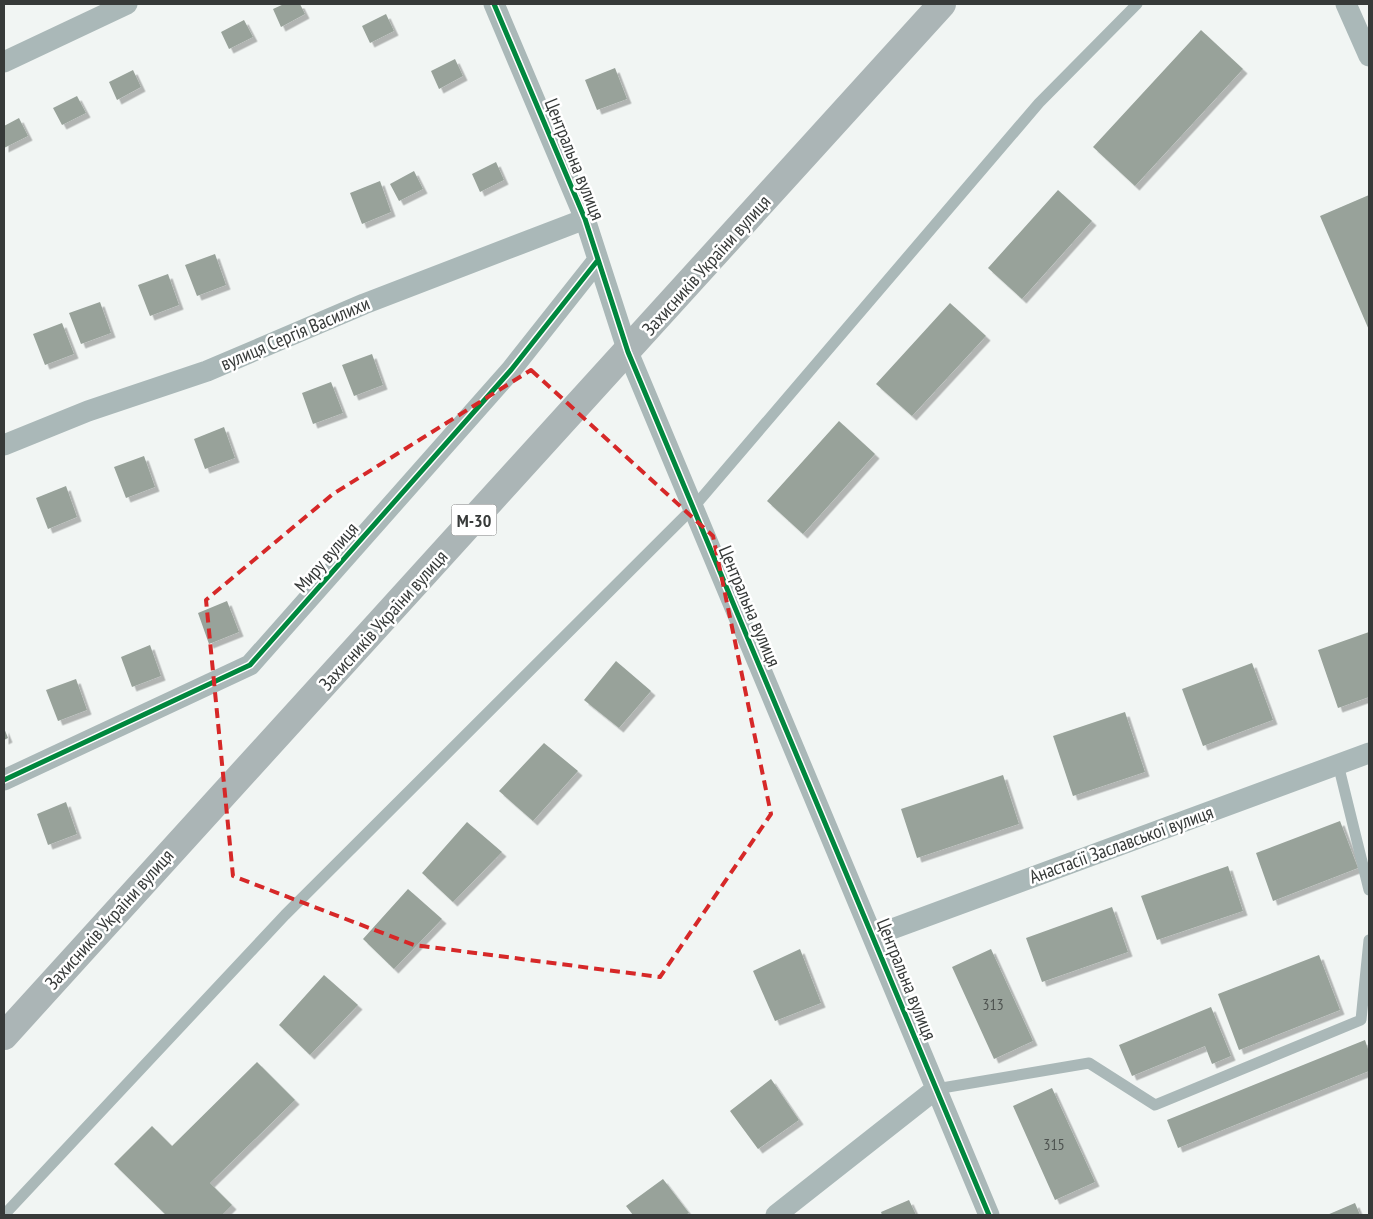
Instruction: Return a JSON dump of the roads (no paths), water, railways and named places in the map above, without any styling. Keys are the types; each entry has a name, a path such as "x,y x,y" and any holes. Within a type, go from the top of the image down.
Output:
{"highway":[{"name":"Захисників України вулиця","path":"4,1036 628,352 942,4"}],"street":[{"path":"4,62 128,4"},
{"name":"Центральна вулиця","path":"494,4 585,219 628,352 692,509 873,936 988,1215"},
{"path":"1346,4 1369,56"},
{"name":"вулиця Сергія Василихи","path":"4,445 88,411 207,370 364,304 585,219"},
{"name":"Миру вулиця","path":"4,780 250,665 511,370 598,260"},
{"name":"Анастасії Заславської вулиця","path":"873,936 1369,753"},
{"path":"776,1215 936,1089"}],"lane":[{"path":"4,1215 285,915 692,509 1039,102 1137,4"},
{"path":"1338,764 1369,890"},
{"path":"936,1089 1089,1063 1155,1105 1361,1020 1369,940"}]}
